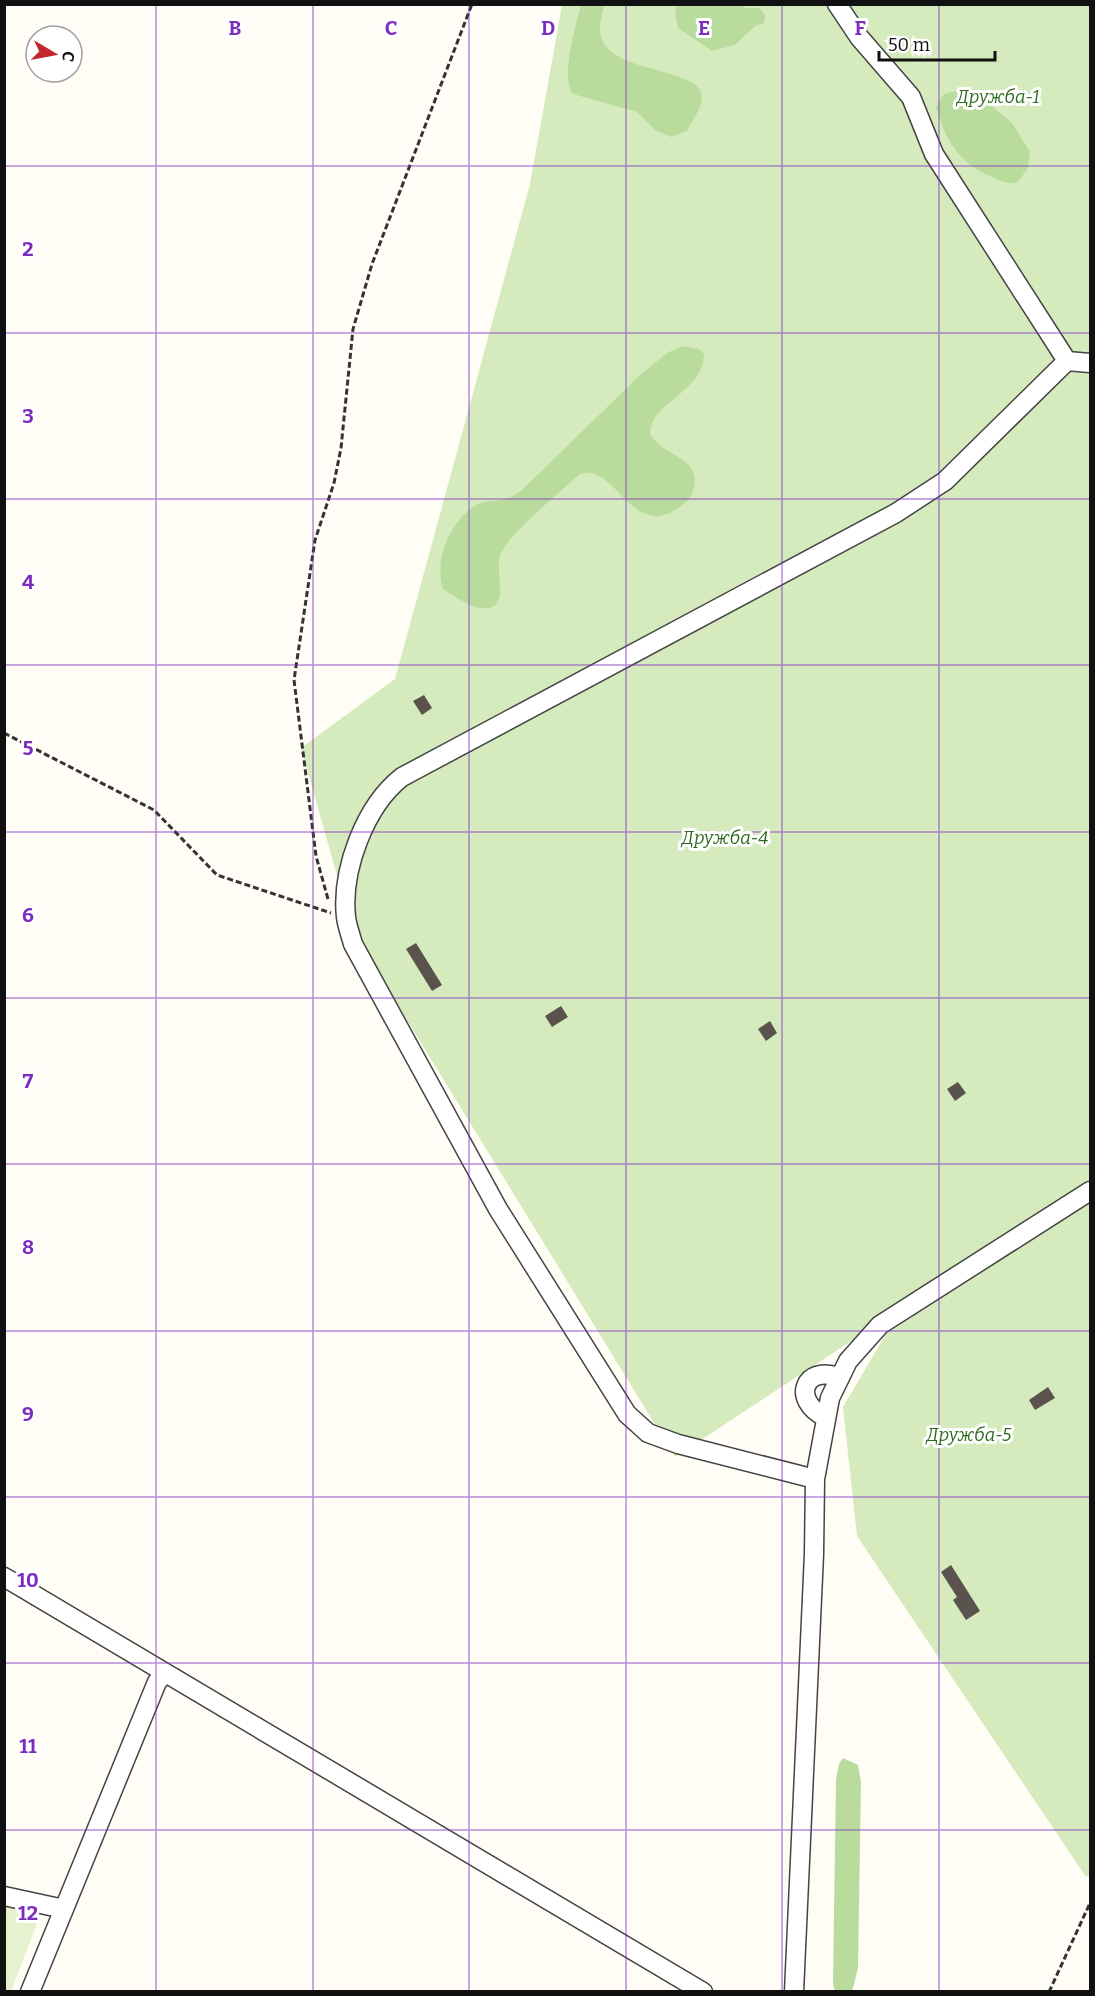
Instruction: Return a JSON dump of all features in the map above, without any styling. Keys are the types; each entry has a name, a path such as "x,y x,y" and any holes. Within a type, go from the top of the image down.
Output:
{"street":[{"path":"837,4 859,37 911,97 934,154 1067,361"},
{"path":"815,1479 678,1444 648,1433 627,1414 498,1209 380,998 339,915 368,815 385,789 402,777 896,513 945,481 1067,361 1090,363"},
{"path":"795,1992 814,1554 815,1479 825,1417 838,1377 861,1343 880,1325 1090,1191"},
{"path":"825,1417 809,1407 806,1400 808,1384 817,1375 826,1373 838,1377"},
{"path":"4,1577 703,1992"},
{"path":"30,1992 157,1682 165,1673"},
{"path":"4,1896 64,1909"}],"path":[{"path":"339,915 316,856 294,680 315,540 334,483 341,448 353,329 372,264 472,4"},
{"path":"4,733 154,810 217,874 339,915"},
{"path":"1049,1992 1069,1944 1090,1903"}],"green space":[{"path":"741,4 744,8 759,8 765,15 764,23 755,26 735,45 712,51 678,28 675,11 677,5"},
{"name":"Дружба-4","path":"562,5 1090,5 1090,1184 675,1457 353,932 301,748 395,679 530,184"},
{"path":"581,5 604,5 600,32 608,49 621,58 688,80 698,88 702,102 687,131 671,137 655,130 637,112 573,94 569,86 568,63"},
{"path":"960,90 983,99 1012,123 1030,152 1028,168 1018,182 1005,182 981,172 971,166 955,150 944,130 936,107 944,94"},
{"path":"682,346 699,349 704,354 703,364 693,381 655,418 650,434 660,445 692,469 695,477 694,485 687,501 662,516 648,515 636,509 604,479 593,473 580,474 537,512 506,544 499,559 500,596 494,606 481,608 474,606 443,589 442,555 451,533 464,514 480,503 513,496 521,491 641,374 667,353"},
{"name":"Дружба-5","path":"1090,1200 1090,1875 1086,1877 857,1536 843,1407 886,1334"},
{"path":"843,1758 858,1765 861,1782 858,1968 852,1992 835,1991 833,1984 836,1779 839,1764"},
{"path":"4,1904 42,1911 11,1991 5,1991"}],"building":[{"path":"424,695 432,708 422,715 413,701"},
{"path":"416,943 442,985 432,991 406,949"},
{"path":"561,1006 568,1017 552,1027 545,1016"},
{"path":"770,1021 777,1033 766,1041 758,1029"},
{"path":"958,1082 966,1093 955,1101 947,1089"},
{"path":"1048,1387 1055,1398 1035,1410 1029,1400"},
{"path":"951,1565 980,1611 966,1620 953,1600 957,1597 941,1572"}],"park label":[{"name":"Дружба-1","path":"998,97"}]}
